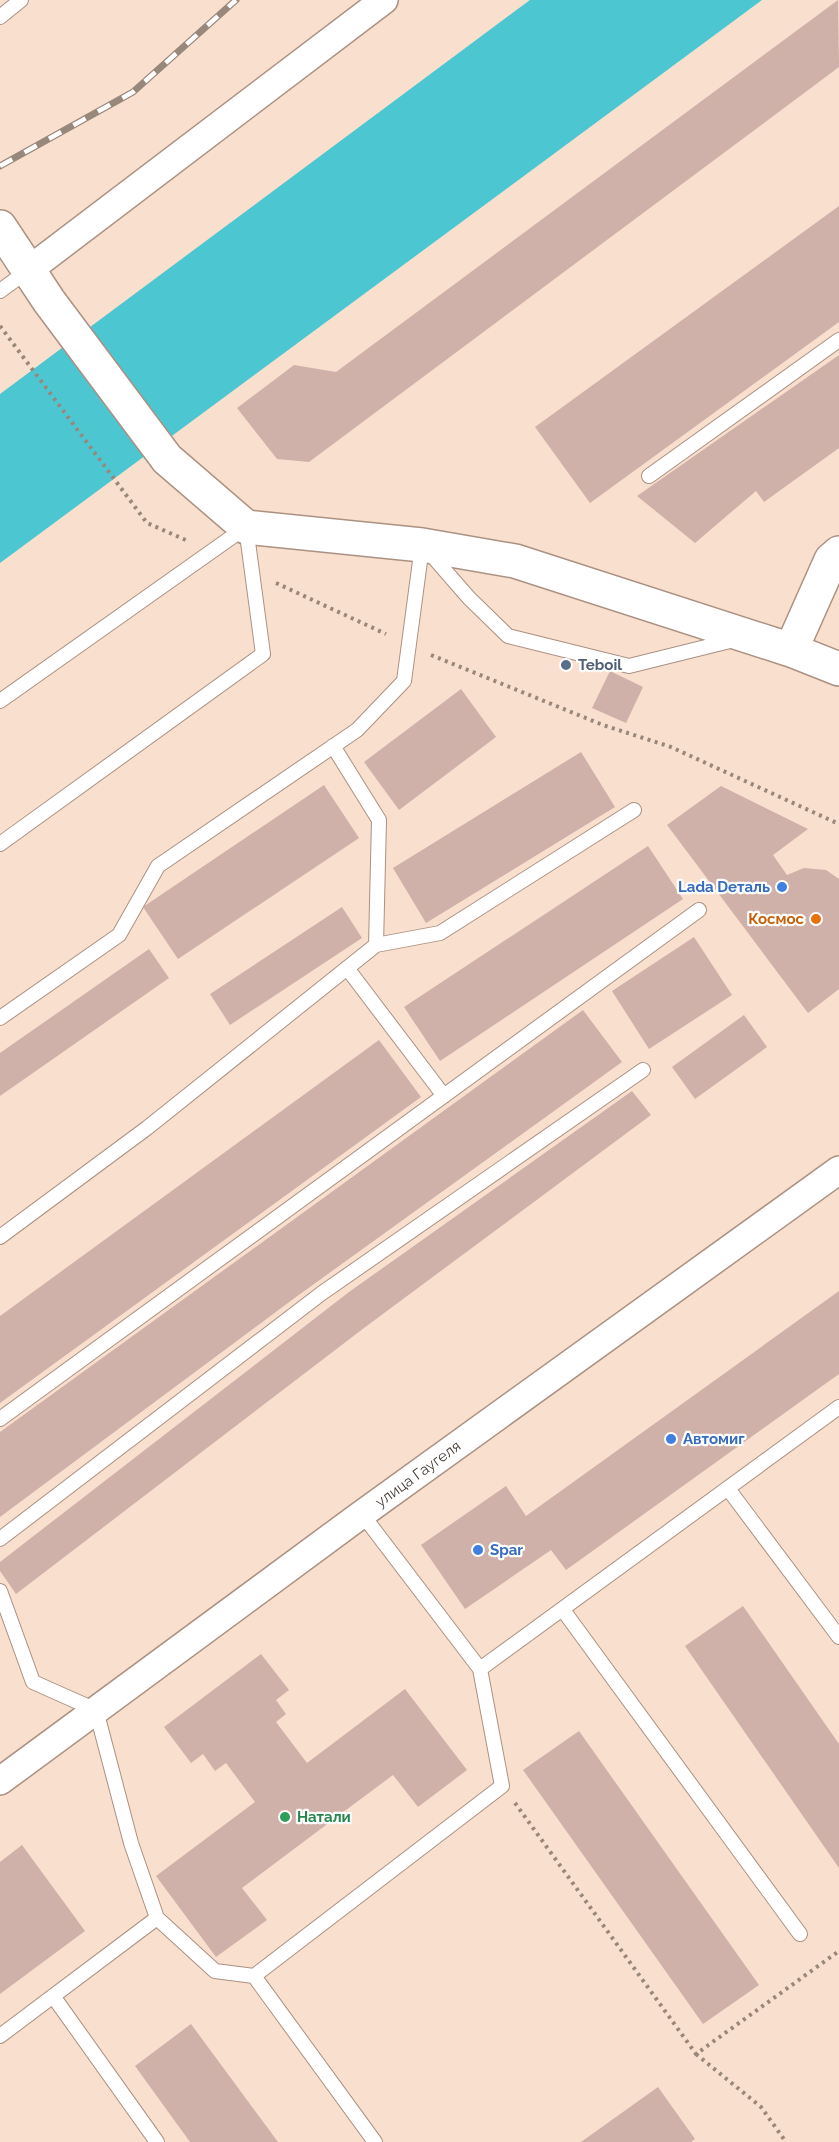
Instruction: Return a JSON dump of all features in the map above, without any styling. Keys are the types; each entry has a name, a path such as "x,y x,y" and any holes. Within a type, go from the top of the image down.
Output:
{"street":[{"path":"30,269 384,0"},
{"path":"0,227 30,269 48,301 167,459 246,527 422,545 515,561 791,650 839,669"},
{"path":"791,650 831,560 839,553"},
{"name":"улица Гаугеля","path":"0,1781 362,1514 839,1170"}],"lane":[{"path":"0,17 21,0"},
{"path":"0,291 30,269"},
{"path":"649,476 839,340"},
{"path":"0,701 246,527 263,654 0,844"},
{"path":"422,545 469,598 507,636 628,666 748,636"},
{"path":"0,1018 119,935 158,866 357,730 404,681 422,545"},
{"path":"333,746 379,820 376,945"},
{"path":"0,1237 147,1128 376,945 440,933 634,810"},
{"path":"0,1419 699,910"},
{"path":"347,968 444,1096"},
{"path":"0,1539 322,1293 643,1070"},
{"path":"480,1669 729,1490 839,1407"},
{"path":"729,1490 839,1637"},
{"path":"0,1591 33,1682 96,1710 131,1843 157,1918 215,1971 254,1976 502,1786 480,1669 362,1514"},
{"path":"563,1610 800,1934"},
{"path":"0,2036 157,1918"},
{"path":"254,1976 375,2142"},
{"path":"53,1996 157,2142"}],"path":[{"path":"0,326 147,522 210,552"},
{"path":"252,571 408,644 603,724 671,747 839,824"},
{"path":"502,1786 696,2054 761,2107 786,2142"},
{"path":"696,2054 839,1951"}],"water":[{"path":"530,0 762,0 0,563 0,394"}],"building":[{"path":"838,0 839,67 309,462 277,459 237,408 294,365 336,372"},
{"path":"839,206 839,322 590,503 535,427"},
{"path":"839,355 839,448 764,502 756,491 695,543 637,496"},
{"path":"610,671 643,687 626,723 592,708"},
{"path":"461,689 496,737 399,810 364,762"},
{"path":"581,752 615,807 426,923 393,868"},
{"path":"324,785 359,838 178,959 143,907"},
{"path":"721,786 808,829 773,855 787,875 804,868 826,870 839,879 839,989 808,1013 667,825"},
{"path":"648,846 683,899 440,1061 404,1007"},
{"path":"342,907 362,938 230,1025 210,994"},
{"path":"694,937 732,995 649,1049 612,991"},
{"path":"149,949 169,978 0,1096 0,1053"},
{"path":"583,1010 622,1062 296,1297 0,1517 0,1432"},
{"path":"744,1015 767,1047 695,1099 672,1067"},
{"path":"379,1040 421,1097 0,1403 0,1316"},
{"path":"632,1091 651,1115 364,1328 16,1594 0,1571 0,1562 349,1292"},
{"path":"839,1291 839,1374 566,1570 551,1550 465,1609 421,1545 506,1486 526,1516"},
{"path":"743,1606 839,1744 839,1868 685,1646"},
{"path":"261,1654 289,1690 276,1700 286,1714 276,1722 307,1763 405,1689 467,1770 418,1807 393,1775 242,1888 267,1920 216,1957 156,1876 255,1802 226,1763 215,1771 203,1754 191,1763 164,1727"},
{"path":"579,1731 759,1985 703,2024 523,1770"},
{"path":"22,1845 85,1931 0,1994 0,1862"},
{"path":"191,2024 278,2142 190,2142 135,2066"},
{"path":"658,2087 695,2139 691,2142 581,2142"}],"railway":[{"path":"0,166 133,92 236,0"}],"place":[{"name":"Teboil","path":"566,665"},
{"name":"Lada Dеталь","path":"782,887"},
{"name":"Космос","path":"816,919"},
{"name":"Автомиг","path":"671,1439"},
{"name":"Spar","path":"478,1550"},
{"name":"Натали","path":"285,1817"}]}
